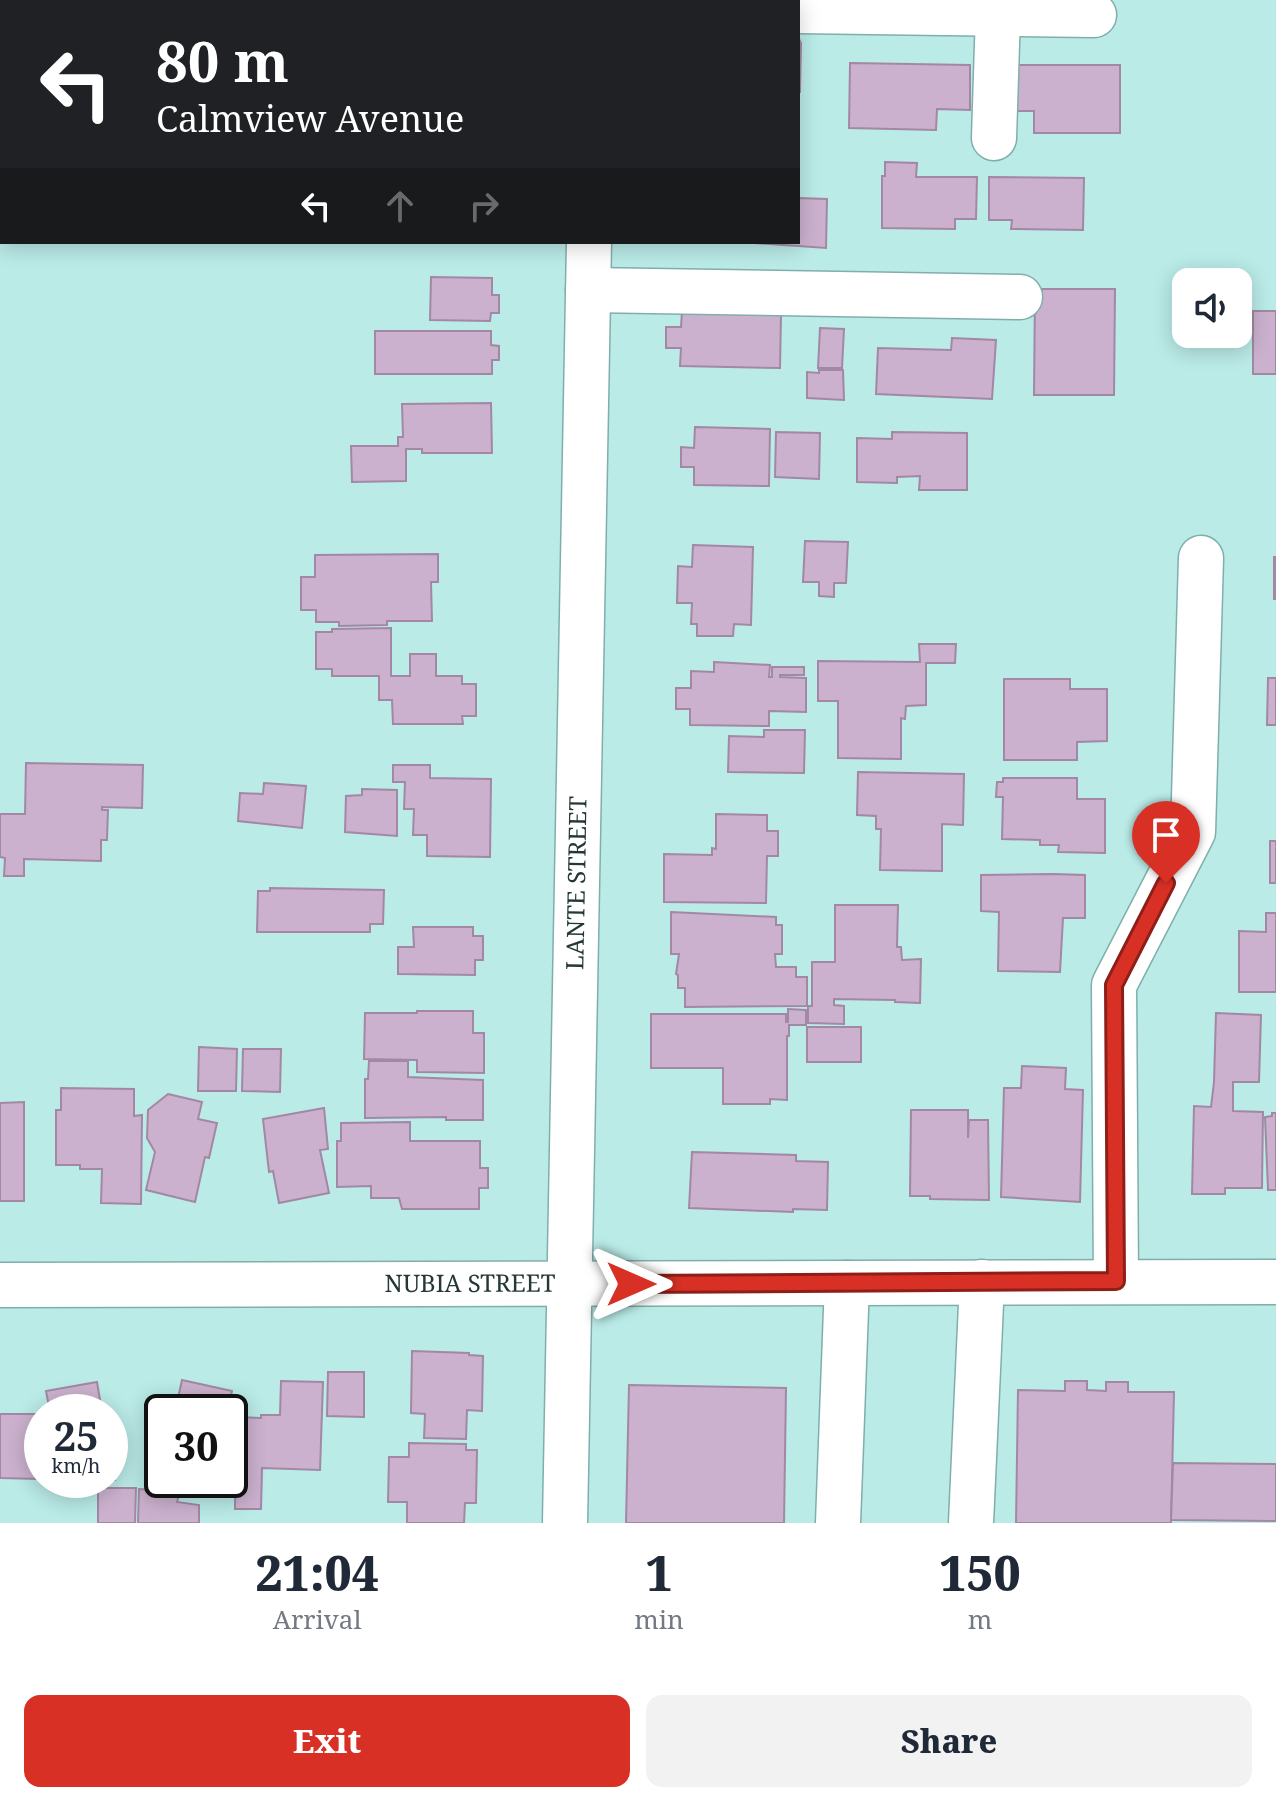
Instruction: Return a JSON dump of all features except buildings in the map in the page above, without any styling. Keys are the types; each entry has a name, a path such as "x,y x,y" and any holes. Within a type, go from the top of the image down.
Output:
{"street":[{"path":"800,11 1094,15"},
{"path":"994,138 998,13"},
{"name":"LANTE STREET","path":"565,1523 589,244"},
{"path":"588,290 1020,297"},
{"path":"1116,1281 1114,985 1193,832 1201,558"},
{"path":"971,1523 982,1282"},
{"name":"NUBIA STREET","path":"0,1285 1276,1282"},
{"path":"838,1523 847,1283"}],"route":[{"path":"631,1284 1116,1281 1114,985 1166,883"}]}
